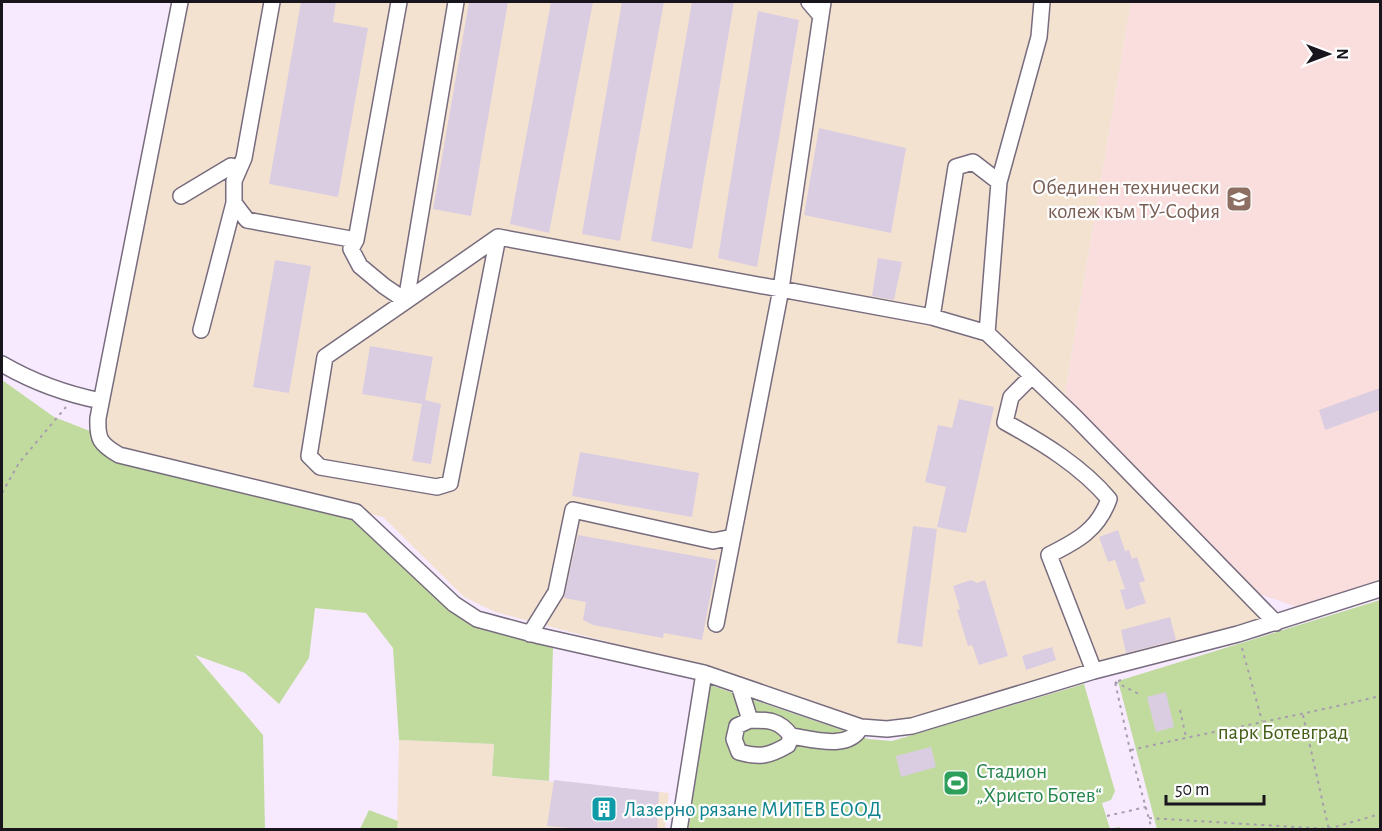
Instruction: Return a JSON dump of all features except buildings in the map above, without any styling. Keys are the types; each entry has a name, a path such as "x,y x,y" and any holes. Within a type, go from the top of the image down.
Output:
{"street":[{"path":"180,2 98,418 97,434 105,447 119,455 356,512 454,604 477,619 704,673 861,727 888,729 912,726 1094,671 1276,623 1380,589"},
{"path":"201,330 234,203 234,181 243,158 272,2"},
{"path":"399,2 356,240 351,249 360,266 384,286 406,300"},
{"path":"406,300 456,2"},
{"path":"716,624 781,289 822,9 809,2"},
{"path":"987,333 999,182 1039,37 1042,2"},
{"path":"932,317 956,167 973,162 999,182"},
{"path":"181,196 231,166 239,168"},
{"path":"234,203 247,220 356,240"},
{"path":"498,237 450,483 437,487 320,467 309,456 325,357 498,237 932,317 987,333 1075,417 1276,623"},
{"path":"2,364 24,378 76,396 102,401"},
{"path":"1032,376 1011,398 1005,422 1062,456 1094,481 1109,499 1103,515 1089,532 1049,555 1094,671"},
{"path":"530,633 555,592 573,510 713,541 733,537"},
{"path":"679,830 704,673"},
{"path":"739,685 750,720"},
{"path":"750,720 768,720 784,726 790,736 788,746 775,753 755,757 739,752 734,739 737,726 750,720"},
{"path":"790,736 844,741 857,735 861,727"}],"path":[{"path":"2,493 19,464 76,396"},
{"path":"1238,634 1263,722"},
{"path":"1115,682 1126,678"},
{"path":"1115,682 1139,694"},
{"path":"1115,682 1130,750 1152,830"},
{"path":"1130,750 1303,715 1380,696"},
{"path":"1180,710 1186,737"},
{"path":"1303,715 1328,829"},
{"path":"1107,816 1146,807"},
{"path":"1149,818 1328,829 1380,814"}],"shaded area":[{"path":"180,2 1131,2 1063,407 1276,623 887,729 703,667 495,612 464,597 383,517 299,498 105,447 98,418"},
{"name":"Обединен технически колеж към ТУ-София","path":"1131,2 1380,2 1380,580 1297,607 1256,593 1065,396"},
{"path":"399,740 494,744 492,776 669,793 665,829 397,830"}],"green space":[{"path":"2,380 54,417 90,431 99,449 116,460 350,518 451,612 476,625 553,648 549,781 492,776 494,744 399,740 393,648 366,613 315,608 309,658 279,704 245,673 195,655 263,735 265,829 2,829"},
{"name":"парк Ботевград","path":"1380,600 1380,829 1157,829 1118,681"},
{"path":"1084,684 1115,791 1111,800 1102,803 1110,829 1119,827 1122,829 688,830 710,685 868,739 892,741"},
{"path":"369,810 398,821 397,829 360,829"}],"place":[{"name":"Обединен технически колеж към ТУ-София","path":"1239,199"},
{"name":"Стадион „Христо Ботев“","path":"956,783"},
{"name":"Лазерно рязане МИТЕВ ЕООД","path":"604,809"}]}
